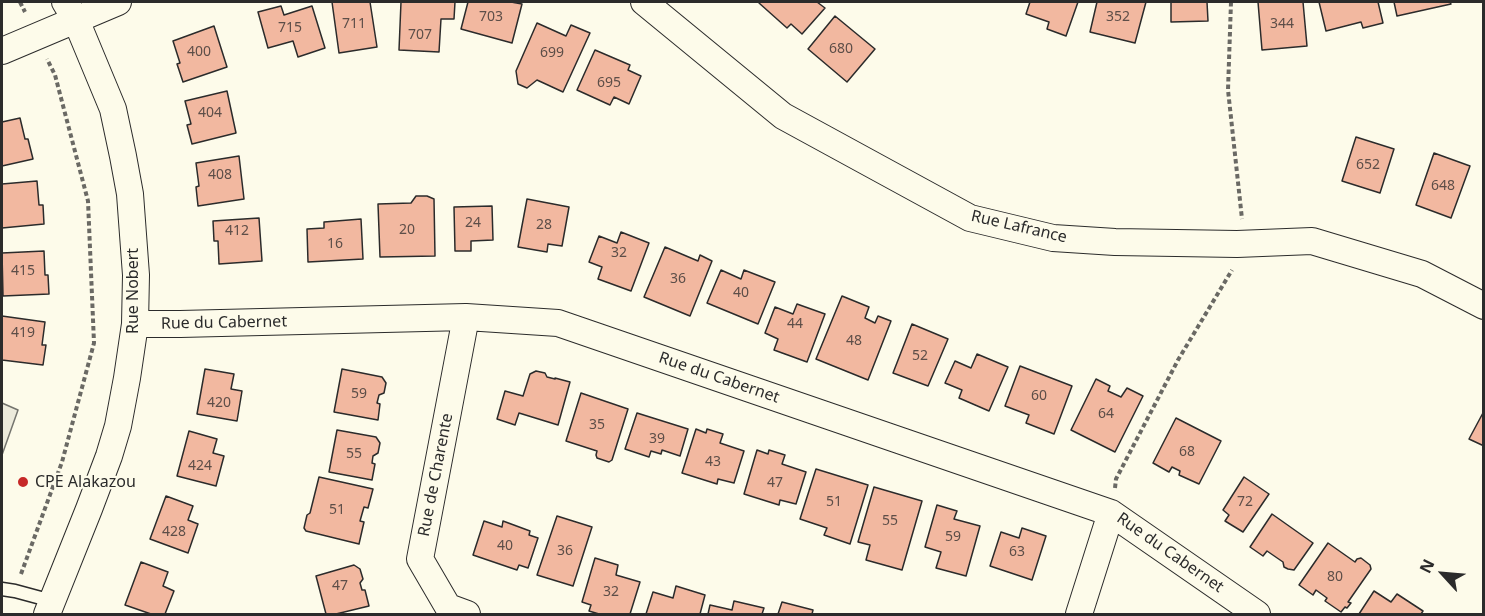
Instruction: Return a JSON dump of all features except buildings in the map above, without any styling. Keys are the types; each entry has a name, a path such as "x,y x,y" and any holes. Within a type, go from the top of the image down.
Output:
{"street":[{"path":"2,51 36,36 71,11 118,2"},
{"name":"Rue Lafrance","path":"645,2 783,116 970,218 1053,238 1115,242 1237,244 1312,241 1422,274 1484,306"},
{"name":"Rue Nobert","path":"49,608 109,456 127,378 135,324 136,275 129,194 123,156 113,109 71,11"},
{"name":"Rue du Cabernet","path":"135,324 466,317 558,323 1112,513 1257,615"},
{"name":"Rue de Charente","path":"466,317 420,559 448,607 467,615"},
{"path":"1079,615 1112,513"}],"lane":[{"path":"2,589 15,591 49,608"}],"path":[{"path":"15,591 62,462 94,343 88,201 55,75 20,2"},
{"path":"1231,2 1228,90 1239,190"},
{"path":"1112,513 1116,479 1178,360 1232,270 1237,244"}],"shaded area":[{"path":"2,403 18,410 2,455"}],"place":[{"name":"CPE Alakazou","path":"23,482"}]}
